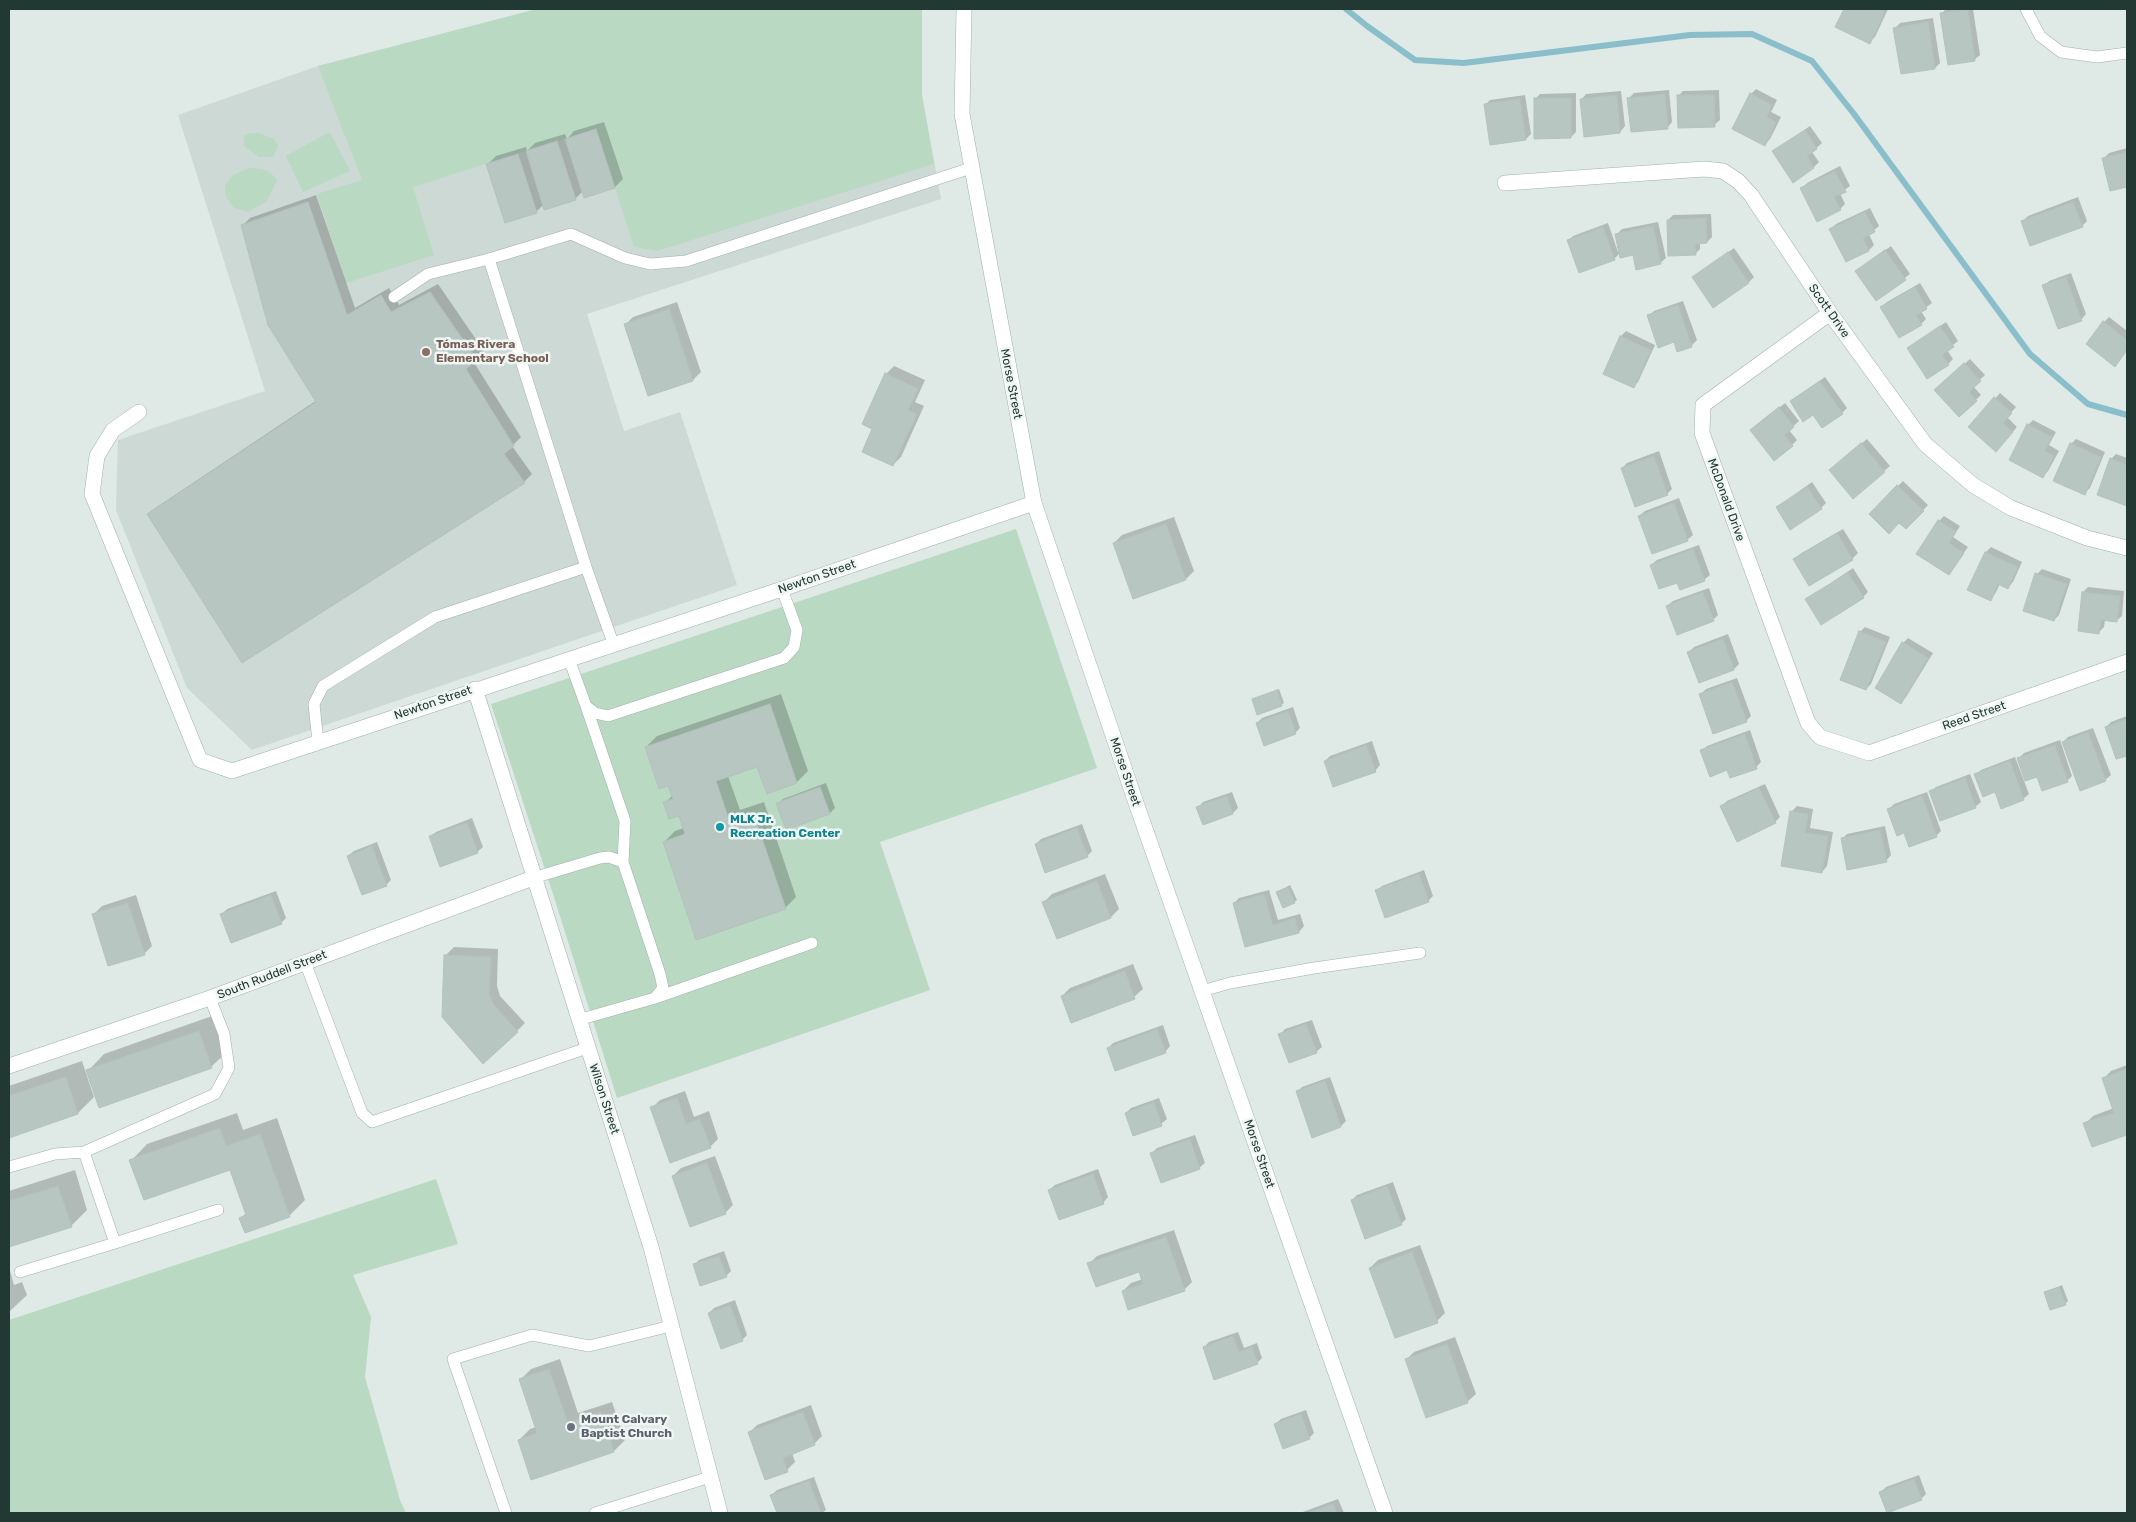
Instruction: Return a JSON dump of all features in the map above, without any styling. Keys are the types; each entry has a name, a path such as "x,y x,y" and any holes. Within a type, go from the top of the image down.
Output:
{"street":[{"name":"Morse Street","path":"964,9 962,114 1034,503 1202,991 1385,1513"},
{"name":"Scott Drive","path":"1505,183 1704,169 1723,171 1738,181 1751,195 1830,313 1925,444 1973,485 2011,508 2088,538 2127,548"},
{"name":"McDonald Drive","path":"1820,737 1808,723 1702,433 1703,405 1830,313"},
{"name":"Newton Street","path":"139,412 113,430 97,456 92,494 200,760 232,771 613,643 782,589 1034,503"},
{"name":"Reed Street","path":"1820,737 1870,753 2127,662"},
{"name":"Wilson Street","path":"474,690 651,1247 720,1513"},
{"name":"South Ruddell Street","path":"9,1066 210,998 533,878"}],"lane":[{"path":"2026,9 2040,36 2060,52 2096,57 2127,53"},
{"path":"394,297 428,274 489,259 571,234 625,258 650,264 686,261 971,168"},
{"path":"489,259 586,567 613,643"},
{"path":"318,742 314,704 323,686 435,617 586,567"},
{"path":"586,706 595,713 608,716 784,658 794,648 797,630 782,589"},
{"path":"569,659 625,821 623,862 663,988 655,998"},
{"path":"533,878 600,858 609,857 623,862"},
{"path":"578,1020 655,998 812,943"},
{"path":"1202,991 1230,983 1314,968 1420,953"},
{"path":"305,962 362,1113 372,1122 587,1048"},
{"path":"9,1167 55,1154 84,1152 215,1094 229,1068 224,1034 210,998"},
{"path":"84,1152 115,1243"},
{"path":"20,1272 218,1210"},
{"path":"506,1513 453,1359 532,1336 589,1346 672,1326"},
{"path":"595,1513 710,1477"}],"shaded area":[{"name":"Tómas Rivera Elementary School","path":"537,9 922,9 922,95 941,199 587,314 624,431 680,412 737,585 252,750 187,688 116,510 118,440 265,391 178,115 318,66"}],"green space":[{"path":"537,9 922,9 922,95 934,164 657,251 634,247 596,129 413,187 434,255 346,283 317,194 362,180 318,66"},
{"path":"250,133 259,133 274,139 278,146 273,157 259,157 244,146 244,136"},
{"path":"328,133 331,134 350,171 303,192 286,156"},
{"path":"249,168 263,169 271,173 277,180 267,201 248,212 234,208 226,197 225,185 233,175"},
{"path":"1016,529 1097,768 880,842 930,990 617,1098 491,704"},
{"path":"436,1179 458,1244 353,1275 371,1317 365,1377 400,1500 406,1513 9,1513 9,1320"}],"building":[{"path":"1844,9 1879,9 1885,11 1870,44 1835,27"},
{"path":"1968,9 1975,61 1948,65 1940,13"},
{"path":"1928,22 1935,69 1901,74 1893,28"},
{"path":"1750,93 1772,105 1767,117 1776,122 1765,146 1732,129"},
{"path":"1665,94 1668,129 1631,132 1627,98"},
{"path":"1617,95 1620,133 1584,137 1580,99"},
{"path":"1677,95 1714,95 1715,127 1678,128"},
{"path":"1534,98 1571,98 1571,138 1534,139"},
{"path":"1520,99 1526,140 1490,145 1484,104"},
{"path":"596,129 615,188 584,198 565,139"},
{"path":"1805,130 1817,149 1807,156 1814,168 1793,183 1772,151"},
{"path":"557,141 576,200 544,210 526,151"},
{"path":"2127,152 2127,187 2110,191 2102,158"},
{"path":"518,154 537,213 505,223 486,164"},
{"path":"1835,171 1846,192 1834,197 1841,210 1817,222 1800,188"},
{"path":"308,202 347,315 381,295 391,312 430,292 477,360 466,369 514,446 504,454 525,483 242,663 147,514 316,402 268,325 241,225"},
{"path":"2073,202 2083,227 2030,246 2021,221"},
{"path":"1865,212 1875,232 1863,238 1869,251 1846,262 1829,229"},
{"path":"1706,218 1707,243 1695,244 1696,255 1668,256 1667,220"},
{"path":"1653,226 1661,264 1636,270 1633,255 1620,258 1615,234"},
{"path":"1603,227 1615,260 1579,273 1567,240"},
{"path":"1885,250 1906,280 1876,301 1855,271"},
{"path":"1728,252 1749,283 1713,308 1692,277"},
{"path":"2066,277 2082,321 2058,329 2042,285"},
{"path":"1915,287 1927,309 1916,315 1922,325 1899,338 1880,307"},
{"path":"1678,305 1692,347 1677,352 1674,342 1658,348 1647,315"},
{"path":"669,309 693,381 648,396 624,324"},
{"path":"2103,321 2127,340 2127,350 2115,367 2086,344"},
{"path":"1940,326 1954,347 1942,355 1949,365 1927,379 1907,348"},
{"path":"1620,336 1651,350 1634,388 1603,374"},
{"path":"1964,363 1981,381 1969,392 1977,401 1959,417 1934,390"},
{"path":"885,373 918,389 908,410 917,414 893,466 862,452 872,429 862,424"},
{"path":"1820,381 1843,414 1822,428 1813,415 1803,422 1790,401"},
{"path":"1994,397 2012,413 2003,423 2013,432 1996,452 1968,427"},
{"path":"1779,407 1794,427 1784,435 1793,446 1774,461 1750,430"},
{"path":"2027,424 2052,437 2045,451 2054,456 2043,478 2009,460"},
{"path":"1861,443 1885,472 1853,499 1829,470"},
{"path":"2070,443 2101,457 2085,495 2053,481"},
{"path":"1654,456 1668,495 1635,507 1621,468"},
{"path":"2110,458 2127,465 2127,506 2097,495"},
{"path":"1897,485 1924,511 1906,529 1899,523 1889,534 1869,514"},
{"path":"1807,487 1822,509 1790,530 1776,507"},
{"path":"1674,503 1688,541 1652,554 1638,516"},
{"path":"1938,520 1956,532 1949,543 1964,553 1949,575 1916,554"},
{"path":"1166,524 1186,580 1133,599 1113,543"},
{"path":"1837,533 1853,560 1809,586 1793,559"},
{"path":"1693,549 1705,581 1680,590 1677,583 1659,589 1650,565"},
{"path":"1985,552 2018,567 2008,589 1998,584 1991,601 1967,590"},
{"path":"1848,573 1864,598 1821,625 1805,599"},
{"path":"2035,573 2067,584 2054,621 2023,611"},
{"path":"1703,592 1714,621 1677,635 1666,606"},
{"path":"2082,592 2120,596 2117,622 2101,620 2099,634 2078,631"},
{"path":"1859,631 1886,642 1866,690 1840,680"},
{"path":"1723,639 1734,670 1699,683 1687,652"},
{"path":"1902,642 1928,658 1901,704 1875,688"},
{"path":"1732,682 1747,722 1713,734 1699,694"},
{"path":"1277,690 1282,706 1257,715 1252,699"},
{"name":"MLK Jr. Recreation Center","path":"770,704 797,783 767,794 757,767 716,781 729,820 753,812 786,909 696,940 663,842 685,834 679,816 669,819 663,802 673,799 668,786 659,789 645,747"},
{"path":"1288,711 1296,734 1264,746 1256,723"},
{"path":"2127,719 2127,756 2116,759 2105,727"},
{"path":"2088,732 2106,781 2080,791 2062,742"},
{"path":"1745,734 1757,769 1730,778 1727,770 1710,777 1700,750"},
{"path":"1366,745 1376,772 1333,787 1324,761"},
{"path":"2055,745 2068,782 2042,791 2037,777 2025,781 2017,758"},
{"path":"2010,761 2024,800 2001,809 1995,792 1983,797 1974,774"},
{"path":"1965,778 1976,808 1940,821 1929,791"},
{"path":"820,787 830,814 786,830 776,803"},
{"path":"1759,788 1776,823 1737,842 1720,806"},
{"path":"1227,796 1233,814 1203,825 1196,807"},
{"path":"1922,796 1937,837 1909,847 1904,833 1897,836 1887,809"},
{"path":"1790,811 1808,814 1805,833 1828,836 1822,873 1781,866"},
{"path":"467,823 478,853 440,867 429,836"},
{"path":"1077,828 1088,857 1045,873 1035,844"},
{"path":"1880,830 1887,862 1847,870 1841,838"},
{"path":"372,846 387,886 362,895 347,856"},
{"path":"1419,874 1429,902 1385,918 1375,890"},
{"path":"1097,881 1111,918 1057,939 1042,902"},
{"path":"1288,887 1295,903 1283,908 1276,892"},
{"path":"1264,894 1273,925 1295,918 1299,933 1245,947 1233,903"},
{"path":"271,895 282,924 231,943 220,914"},
{"path":"128,903 145,955 108,966 92,914"},
{"path":"444,955 491,957 489,994 493,1004 518,1032 483,1064 442,1017"},
{"path":"1125,971 1135,999 1071,1023 1061,996"},
{"path":"1306,1024 1317,1053 1289,1063 1278,1034"},
{"path":"1157,1029 1166,1053 1115,1071 1107,1048"},
{"path":"199,1031 212,1068 99,1108 86,1070"},
{"path":"2127,1069 2127,1135 2092,1147 2083,1123 2114,1113 2102,1078"},
{"path":"66,1077 78,1114 9,1138 9,1096"},
{"path":"1325,1081 1341,1127 1312,1138 1296,1091"},
{"path":"677,1098 686,1124 700,1119 711,1148 670,1163 650,1107"},
{"path":"1154,1102 1162,1126 1133,1136 1125,1113"},
{"path":"220,1128 226,1146 260,1134 290,1217 245,1233 239,1218 246,1215 230,1170 144,1200 129,1160"},
{"path":"1190,1139 1200,1169 1161,1183 1150,1153"},
{"path":"707,1163 726,1214 690,1227 672,1176"},
{"path":"1093,1174 1104,1204 1059,1220 1048,1190"},
{"path":"58,1186 72,1227 9,1247 9,1201"},
{"path":"1387,1186 1402,1225 1365,1239 1351,1200"},
{"path":"1166,1237 1185,1291 1128,1310 1122,1291 1143,1284 1139,1272 1096,1287 1087,1263"},
{"path":"1412,1252 1438,1323 1395,1338 1369,1268"},
{"path":"719,1256 727,1277 700,1286 693,1264"},
{"path":"2059,1287 2066,1305 2050,1310 2044,1292"},
{"path":"730,1305 743,1341 721,1349 708,1313"},
{"path":"1233,1336 1239,1352 1252,1347 1258,1364 1214,1380 1203,1347"},
{"path":"1447,1344 1468,1403 1426,1418 1405,1359"},
{"name":"Mount Calvary Baptist Church","path":"549,1369 568,1423 601,1412 614,1452 531,1480 518,1440 537,1433 519,1379"},
{"path":"803,1412 815,1445 783,1458 788,1472 765,1480 748,1432"},
{"path":"1301,1414 1310,1439 1283,1449 1274,1424"},
{"path":"1914,1479 1922,1500 1887,1513 1879,1492"},
{"path":"809,1481 821,1513 777,1513 770,1495"},
{"path":"1333,1504 1337,1513 1307,1513"}],"waterway":[{"path":"1346,9 1415,60 1464,63 1690,35 1752,34 1812,61 1854,114 2030,354 2088,404 2127,415"}],"place":[{"name":"Tómas Rivera Elementary School","path":"426,352"},
{"name":"MLK Jr. Recreation Center","path":"720,827"},
{"name":"Mount Calvary Baptist Church","path":"571,1427"}]}
